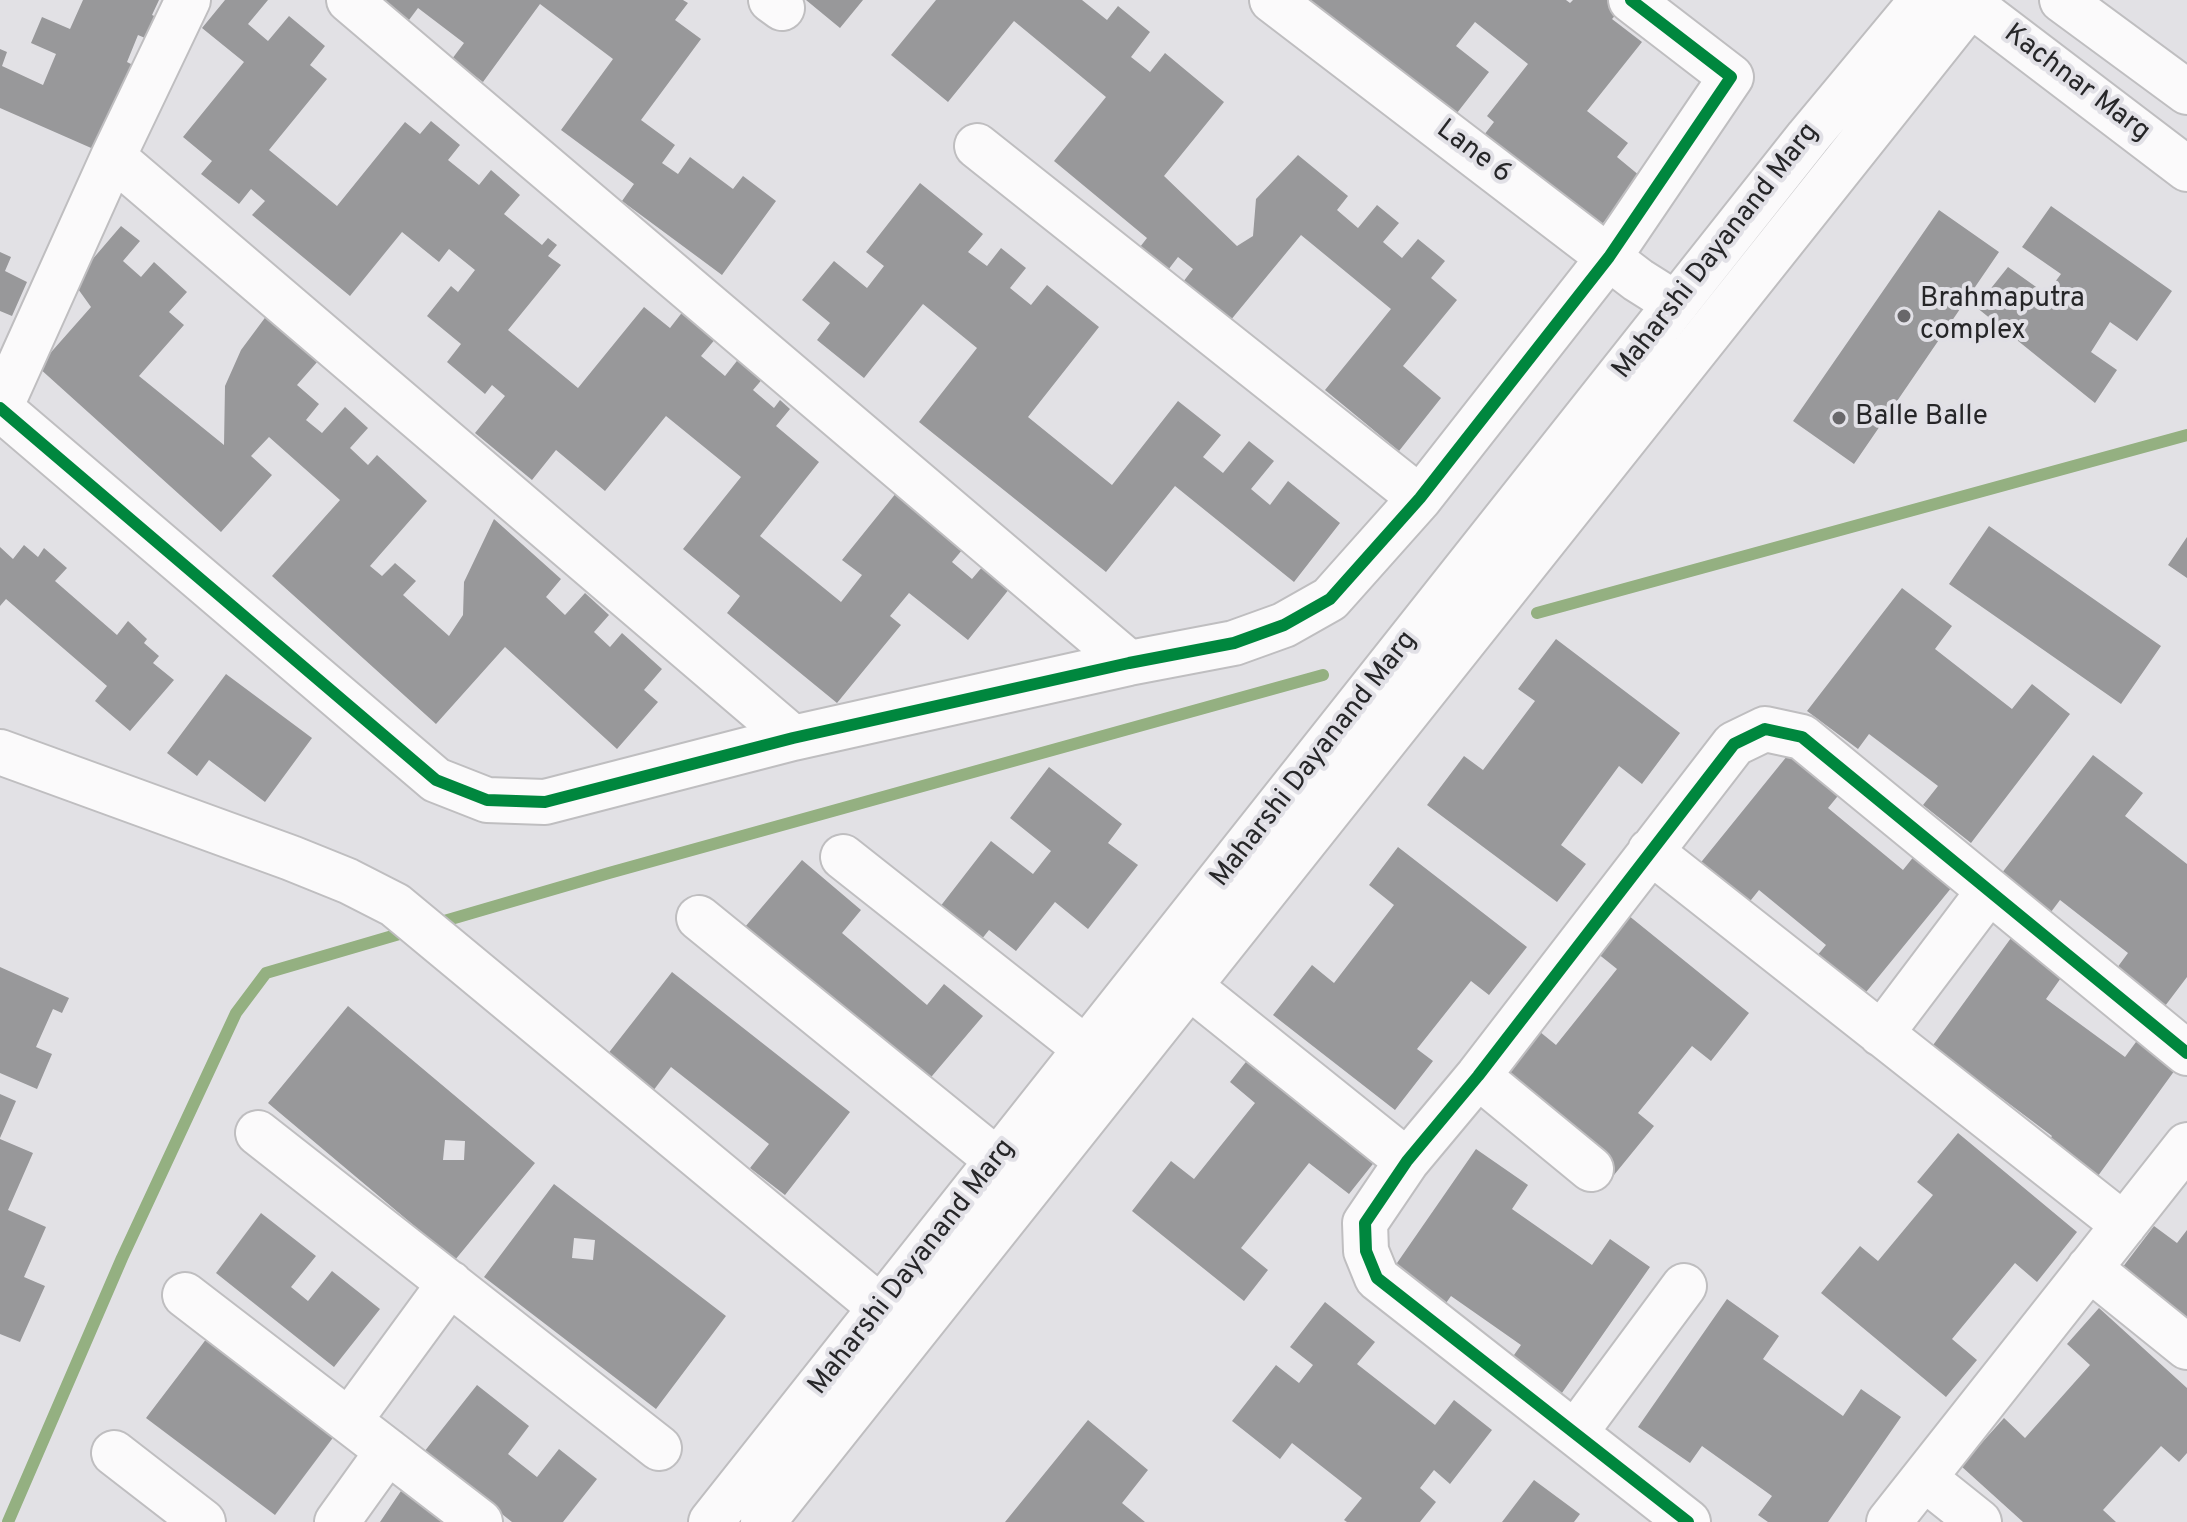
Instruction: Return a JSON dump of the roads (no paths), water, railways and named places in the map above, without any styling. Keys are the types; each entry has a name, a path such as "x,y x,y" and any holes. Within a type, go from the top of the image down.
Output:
{"street":[{"path":"188,0 113,157 0,408 436,780 487,800 545,802 793,738 1129,663 1234,643 1284,625 1330,599 1420,498 1609,257 1731,77 1631,0"},
{"path":"349,0 1129,663"},
{"name":"Lane 6","path":"1272,0 1609,257 1676,304"},
{"name":"Maharshi Dayanand Marg","path":"711,1522 1808,137 1922,0"},
{"name":"Kachnar Marg","path":"2062,0 2185,87"},
{"name":"Maharshi Dayanand Marg","path":"763,1522 1970,1"},
{"name":"Kachnar Marg","path":"1970,1 2187,169"},
{"path":"977,146 1420,498"},
{"path":"113,157 793,738"},
{"path":"1688,1522 1377,1278 1366,1251 1365,1223 1407,1161 1478,1076 1734,744 1765,729 1802,737 2187,1053"},
{"path":"0,752 291,858 348,881 395,905 881,1308"},
{"path":"1650,851 2124,1225"},
{"path":"843,857 1086,1049"},
{"path":"1881,1034 1989,891"},
{"path":"699,918 998,1161"},
{"path":"1189,986 1407,1161"},
{"path":"1478,1076 1591,1169"},
{"path":"258,1133 659,1448"},
{"path":"1889,1522 2187,1145"},
{"path":"2089,1268 2187,1347"},
{"path":"349,1421 450,1283"},
{"path":"1575,1433 1684,1286"},
{"path":"185,1295 480,1522"},
{"path":"337,1522 388,1451"},
{"path":"114,1453 203,1522"},
{"path":"1924,1478 1979,1522"}],"waterway":[{"path":"1537,613 2187,435"},
{"path":"434,924 1323,675"},
{"path":"8,1522 122,1258 236,1013 266,973 413,930"}],"place":[{"name":"Brahmaputra complex","path":"1904,316"},
{"name":"Balle Balle","path":"1839,418"}]}
